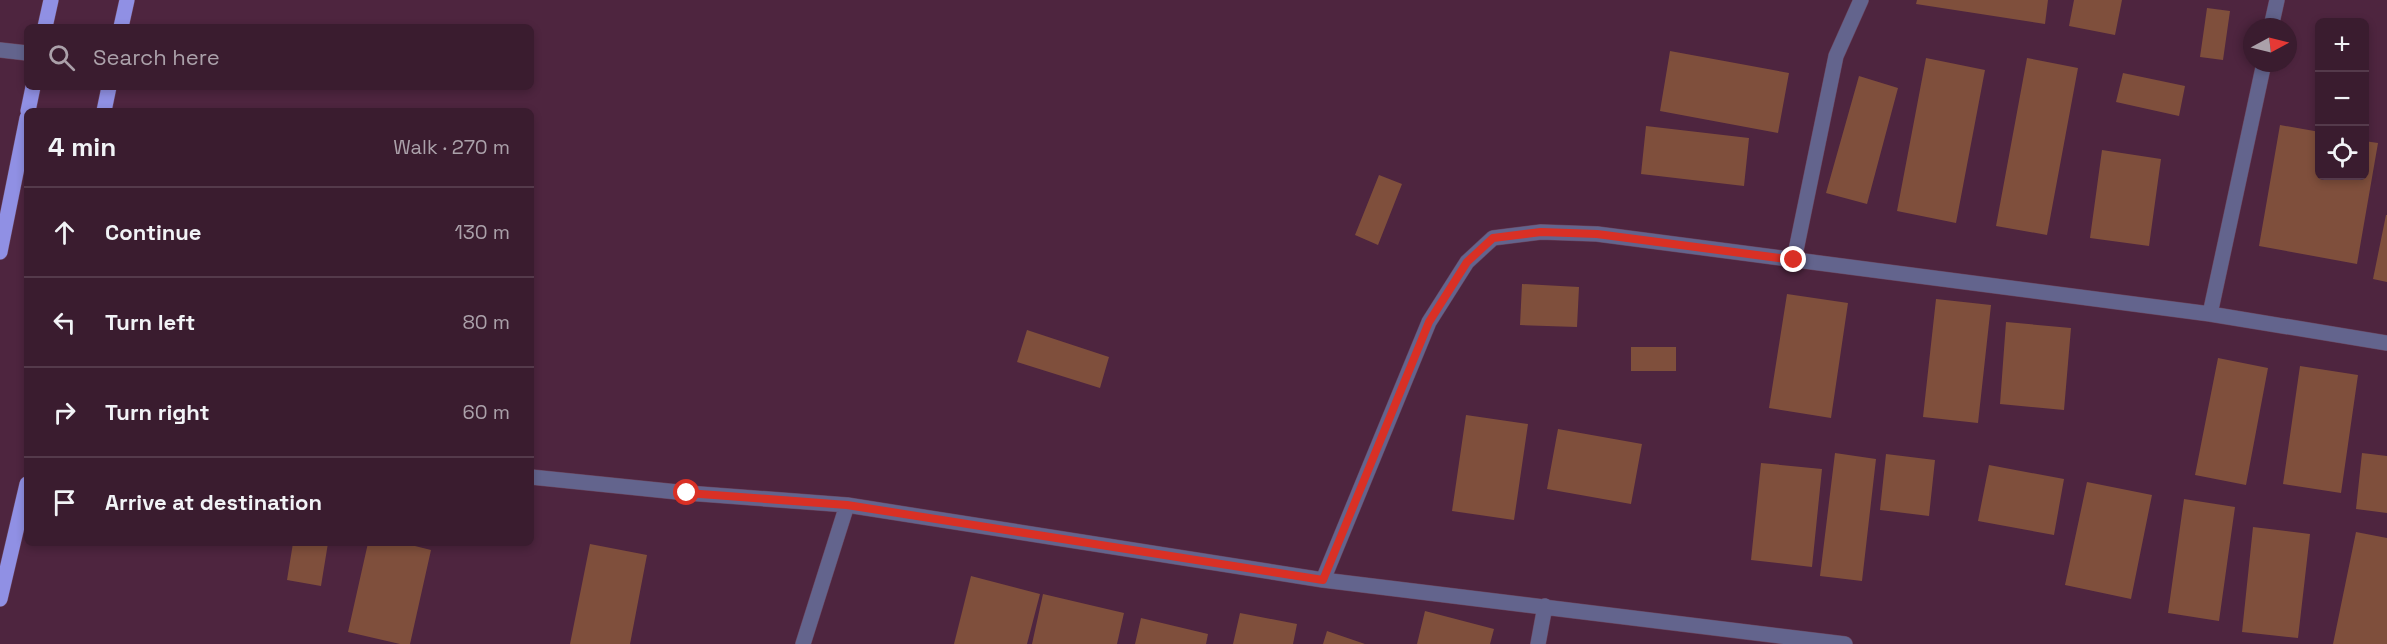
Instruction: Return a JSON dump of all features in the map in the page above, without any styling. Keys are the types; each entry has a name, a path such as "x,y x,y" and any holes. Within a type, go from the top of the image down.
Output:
{"main road":[{"path":"46,24 51,0"},
{"path":"122,24 127,0"},
{"path":"29,108 32,90"},
{"path":"105,108 108,90"},
{"path":"0,252 24,133"},
{"path":"0,599 24,496"}],"street":[{"path":"1794,260 1836,56 1861,0"},
{"path":"2273,18 2277,0"},
{"path":"0,50 24,53"},
{"path":"2211,314 2262,72"},
{"path":"1323,580 1429,322 1467,262 1493,238 1541,232 1597,234 2211,314 2387,343"},
{"path":"534,477 687,493 847,505 1323,580 1845,644"},
{"path":"803,644 847,505"},
{"path":"1538,644 1545,606"}],"building":[{"path":"1917,0 2048,0 2045,24 1916,4"},
{"path":"2074,0 2122,0 2115,35 2069,26"},
{"path":"2207,8 2230,11 2223,60 2200,57"},
{"path":"1670,51 1789,73 1778,133 1660,111"},
{"path":"1926,58 1985,70 1956,223 1897,211"},
{"path":"2027,58 2078,68 2047,235 1996,226"},
{"path":"2123,73 2185,86 2179,116 2116,102"},
{"path":"1859,76 1898,88 1867,204 1826,193"},
{"path":"2280,125 2315,131 2315,180 2369,180 2369,142 2378,143 2357,264 2259,246"},
{"path":"1646,126 1749,138 1744,186 1641,174"},
{"path":"2102,150 2161,159 2149,246 2090,238"},
{"path":"1379,175 1402,184 1378,245 1355,235"},
{"path":"2387,215 2387,282 2373,279"},
{"path":"1522,284 1579,287 1577,327 1520,325"},
{"path":"1787,294 1848,303 1831,418 1769,408"},
{"path":"1936,299 1991,305 1978,423 1923,417"},
{"path":"2006,322 2071,328 2064,410 2000,404"},
{"path":"1027,330 1109,357 1100,388 1017,362"},
{"path":"1631,347 1676,347 1676,371 1631,371"},
{"path":"2218,358 2268,368 2246,485 2195,475"},
{"path":"2300,366 2358,375 2341,493 2283,484"},
{"path":"1466,415 1528,424 1514,520 1452,511"},
{"path":"1558,429 1642,444 1631,504 1547,489"},
{"path":"1835,453 1876,459 1862,581 1820,576"},
{"path":"2362,453 2387,456 2387,513 2356,509"},
{"path":"1886,454 1935,460 1929,516 1880,510"},
{"path":"1761,463 1822,469 1812,567 1751,560"},
{"path":"1989,465 2064,479 2054,535 1978,521"},
{"path":"2087,482 2152,495 2131,599 2065,585"},
{"path":"2184,499 2235,507 2219,621 2168,613"},
{"path":"2253,527 2310,534 2298,638 2242,632"},
{"path":"2356,532 2387,538 2387,644 2333,644"},
{"path":"590,544 647,555 630,644 570,644"},
{"path":"293,546 328,546 321,586 287,580"},
{"path":"367,546 415,546 431,550 410,644 400,644 348,632"},
{"path":"971,576 1040,594 1027,644 954,644"},
{"path":"1043,594 1124,613 1117,644 1032,644"},
{"path":"1425,611 1494,629 1490,644 1417,644"},
{"path":"1240,613 1297,624 1293,644 1233,644"},
{"path":"1141,618 1208,634 1206,644 1135,644"},
{"path":"1327,631 1365,644 1323,644"}],"route":[{"path":"687,493 847,505 1323,580 1429,322 1467,262 1493,238 1541,232 1597,234 1794,260"}]}
